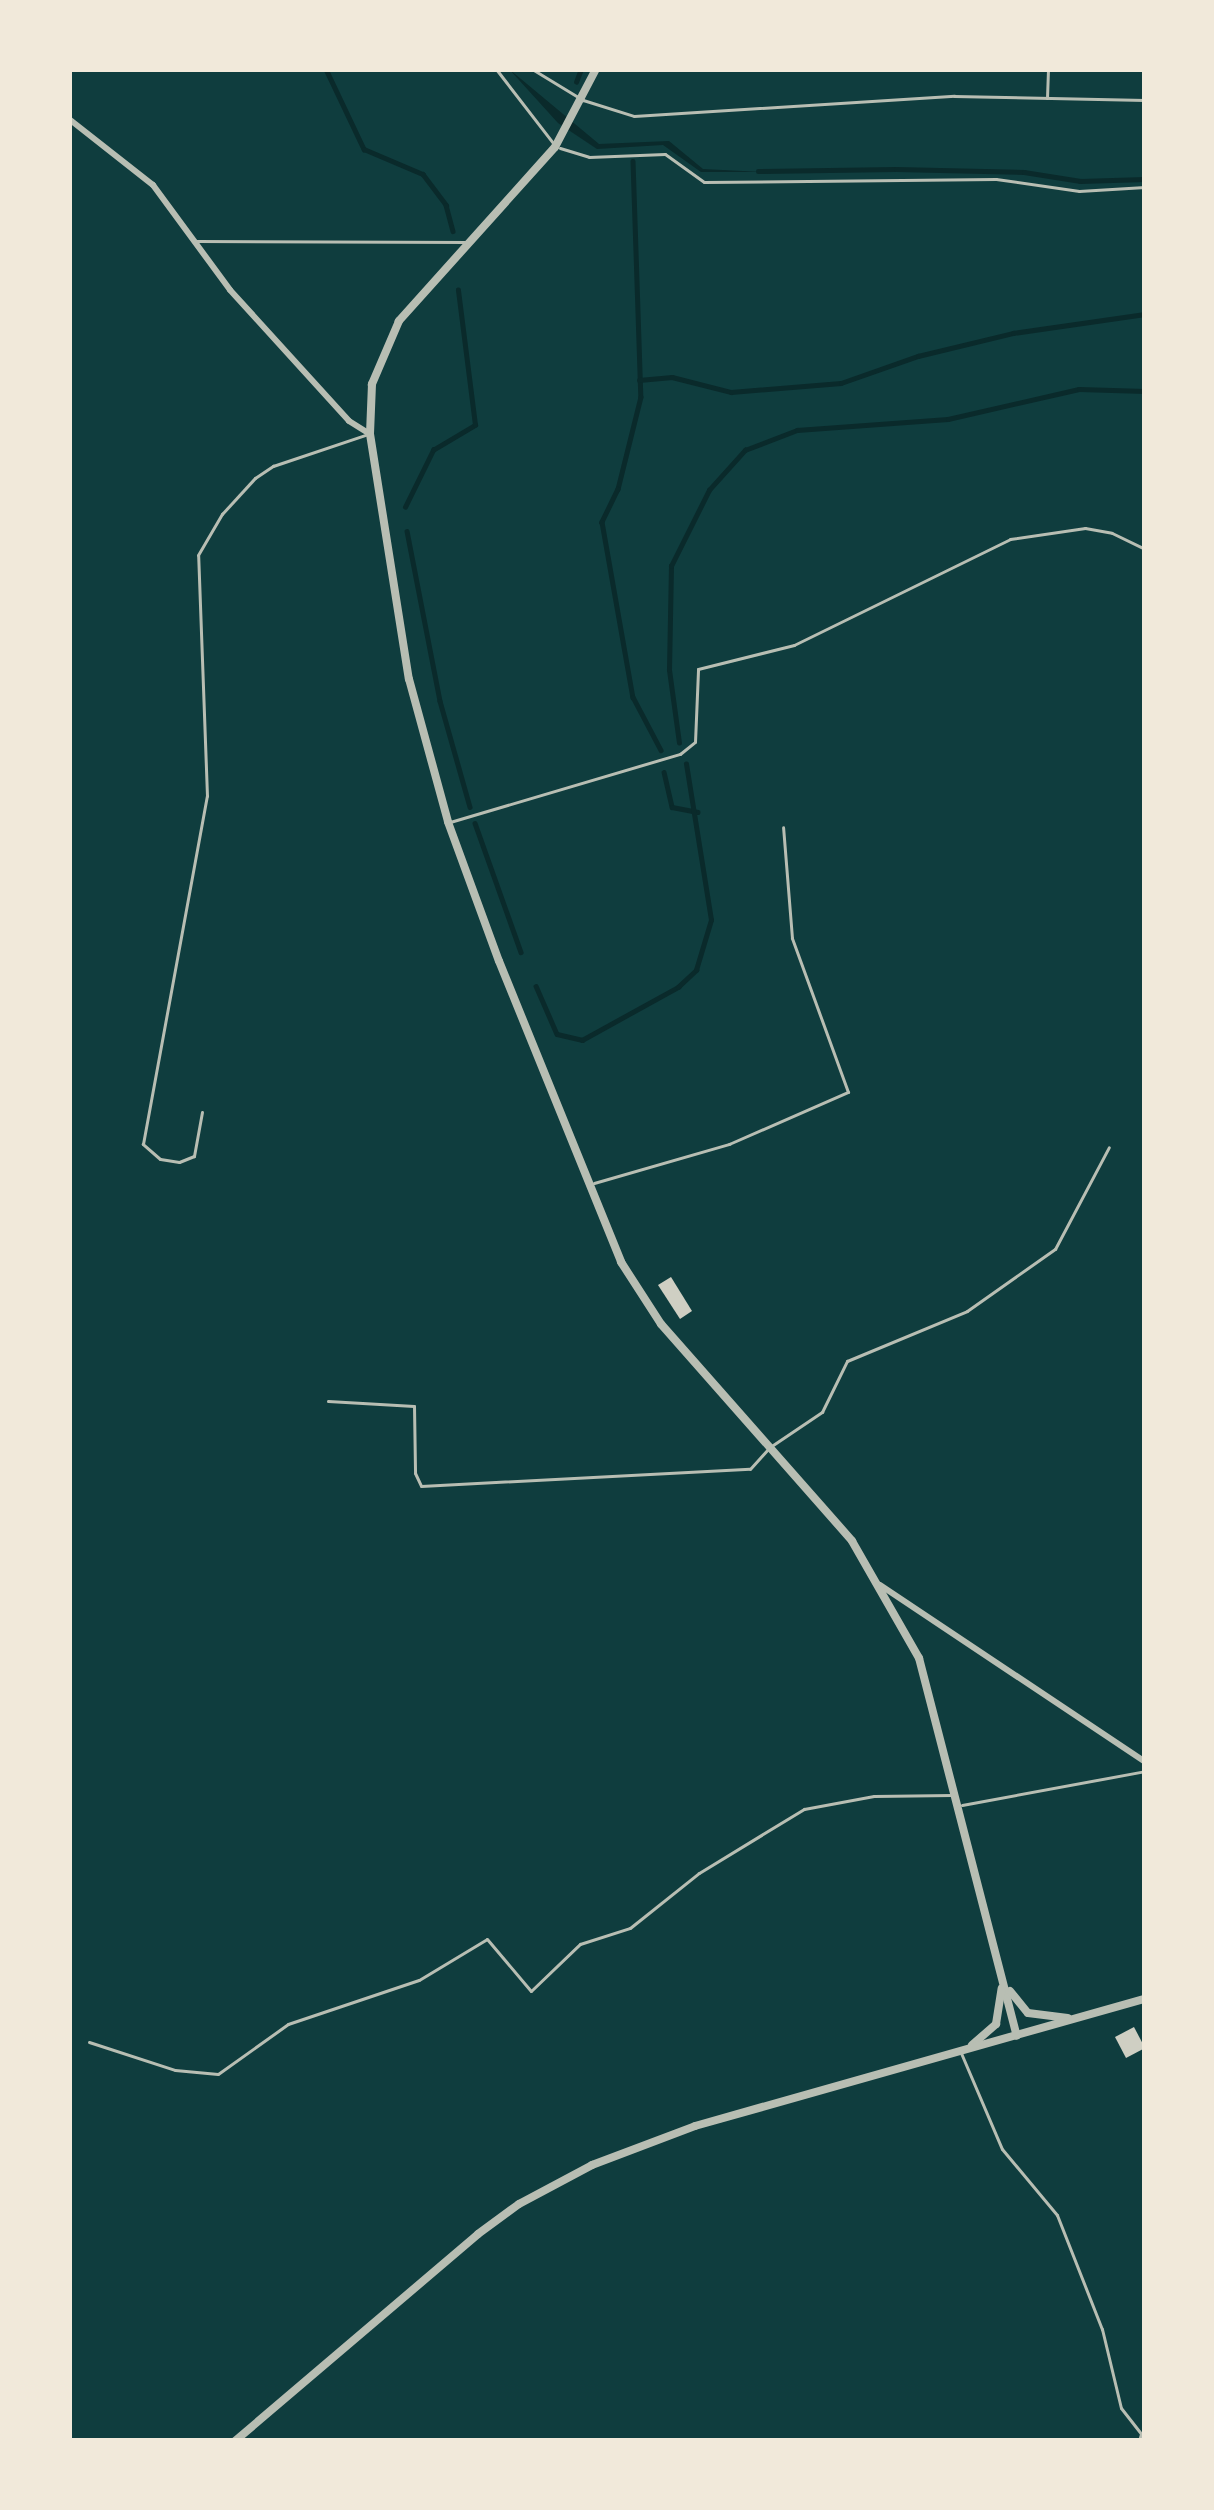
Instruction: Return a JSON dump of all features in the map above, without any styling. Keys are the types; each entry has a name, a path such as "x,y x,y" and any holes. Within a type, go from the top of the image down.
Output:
{"street":[{"path":"596,69 555,147 387,341 371,384 370,434 409,680 448,822 586,1185 640,1294 824,1505 880,1585 919,1658 958,1794 1017,2036"},
{"path":"69,119 153,185 261,325 349,421 370,434"},
{"path":"880,1585 1145,1762"},
{"path":"1003,1980 1028,2013 1081,2018"},
{"path":"963,2051 996,2024 1003,1980"},
{"path":"235,2441 478,2234 519,2204 592,2165 695,2126 1145,1999"}],"lane":[{"path":"496,69 555,147 589,157 665,154 704,182 997,179 1079,191 1145,188"},
{"path":"532,69 580,105 634,116 955,96 1145,100"},
{"path":"1047,100 1048,69"},
{"path":"197,241 470,242"},
{"path":"202,1112 194,1156 179,1162 160,1160 143,1144 207,796 198,555 222,514 255,478 273,466 370,434"},
{"path":"448,822 680,754 694,742 698,669 812,638 1010,538 1085,528 1112,532 1145,549"},
{"path":"586,1185 729,1144 848,1092 792,938 783,827"},
{"path":"328,1401 414,1406 415,1473 421,1486 750,1469 770,1447 822,1412 847,1361 987,1300 1055,1249 1108,1147"},
{"path":"960,1805 1145,1771"},
{"path":"88,2042 175,2070 218,2074 288,2024 418,1980 487,1939 531,1991 580,1944 626,1930 699,1873 804,1809 874,1796 958,1794"},
{"path":"963,2051 992,2130 1045,2196 1072,2248 1110,2355 1121,2408 1141,2434 1139,2441"}],"water":[{"path":"509,69 599,144 669,141 703,169 763,172 701,172 663,145 597,149 558,123"}],"building":[{"path":"671,1277 692,1311 680,1319 658,1285"},
{"path":"1134,2027 1145,2048 1126,2058 1115,2037"}],"waterway":[{"path":"326,69 364,149 423,174 446,205 453,231"},
{"path":"576,82 581,69"},
{"path":"633,161 641,397 618,489 602,522 633,697 661,750"},
{"path":"758,171 896,169 1024,172 1080,181 1145,179"},
{"path":"405,507 433,450 475,425 458,290"},
{"path":"639,380 672,377 731,392 841,383 918,356 1013,333 1145,314"},
{"path":"679,743 669,670 671,566 709,490 745,450 797,430 948,419 1079,389 1145,391"},
{"path":"407,531 440,701 470,807"},
{"path":"536,986 557,1034 582,1040 678,987 696,970 711,920 686,764"},
{"path":"664,772 672,807 698,812"},
{"path":"475,823 521,952"}]}
